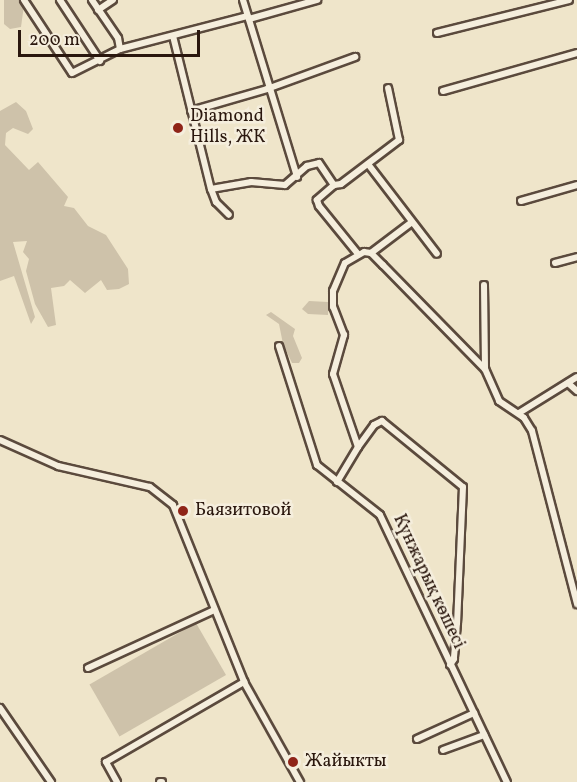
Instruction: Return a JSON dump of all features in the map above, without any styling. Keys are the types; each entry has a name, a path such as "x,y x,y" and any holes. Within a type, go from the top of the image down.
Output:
{"street":[{"path":"24,0 72,73 120,49 317,0"},
{"path":"60,0 100,61"},
{"path":"92,0 118,38 120,49"},
{"path":"98,10 113,0"},
{"path":"243,0 267,89 297,177"},
{"path":"437,33 568,0"},
{"path":"173,36 211,189 216,202 230,215"},
{"path":"443,91 577,53"},
{"path":"191,111 267,89 355,57"},
{"path":"358,254 319,206 317,200 334,185 341,184 368,164 401,135 388,88"},
{"path":"211,189 251,182 285,185 308,166 319,163 334,185"},
{"path":"368,164 437,254"},
{"path":"521,201 577,185"},
{"path":"358,447 333,374 344,334 333,307 333,291 345,263 358,254 371,253 412,222"},
{"path":"371,253 484,369 499,401 519,412 532,431 577,604"},
{"path":"555,263 577,257"},
{"path":"484,285 484,369"},
{"name":"Күнжарық көшесі","path":"279,346 317,465 380,515 507,782"},
{"path":"519,412 577,377"},
{"path":"568,382 577,391"},
{"path":"337,482 374,425 382,421 463,487 457,623 454,659 450,665"},
{"path":"0,440 58,466 150,487 173,505 244,682 300,782"},
{"path":"88,668 214,610"},
{"path":"117,782 106,762 244,682"},
{"path":"0,708 51,782"},
{"path":"417,739 474,713"},
{"path":"444,750 484,735"}],"shaded area":[{"path":"4,0 21,0 24,5 21,27 10,29 4,24"},
{"path":"16,102 26,111 33,129 28,134 13,128 6,133 5,145 29,170 38,162 68,197 64,206 74,208 88,226 106,235 128,269 129,284 119,289 107,290 101,280 85,293 70,280 64,286 51,288 56,325 48,327 35,304 26,271 29,259 23,252 27,241 13,242 35,317 31,324 14,276 0,281 0,111"},
{"path":"309,301 328,302 328,315 308,314 302,309"},
{"path":"271,312 295,329 293,336 302,358 299,363 292,363 283,344 279,324 266,315"},
{"path":"196,623 226,675 119,736 89,684"}],"place":[{"name":"Diamond Hills, ЖК","path":"178,128"},
{"name":"Баязитовой","path":"183,511"},
{"name":"Жайыкты","path":"293,762"}]}
